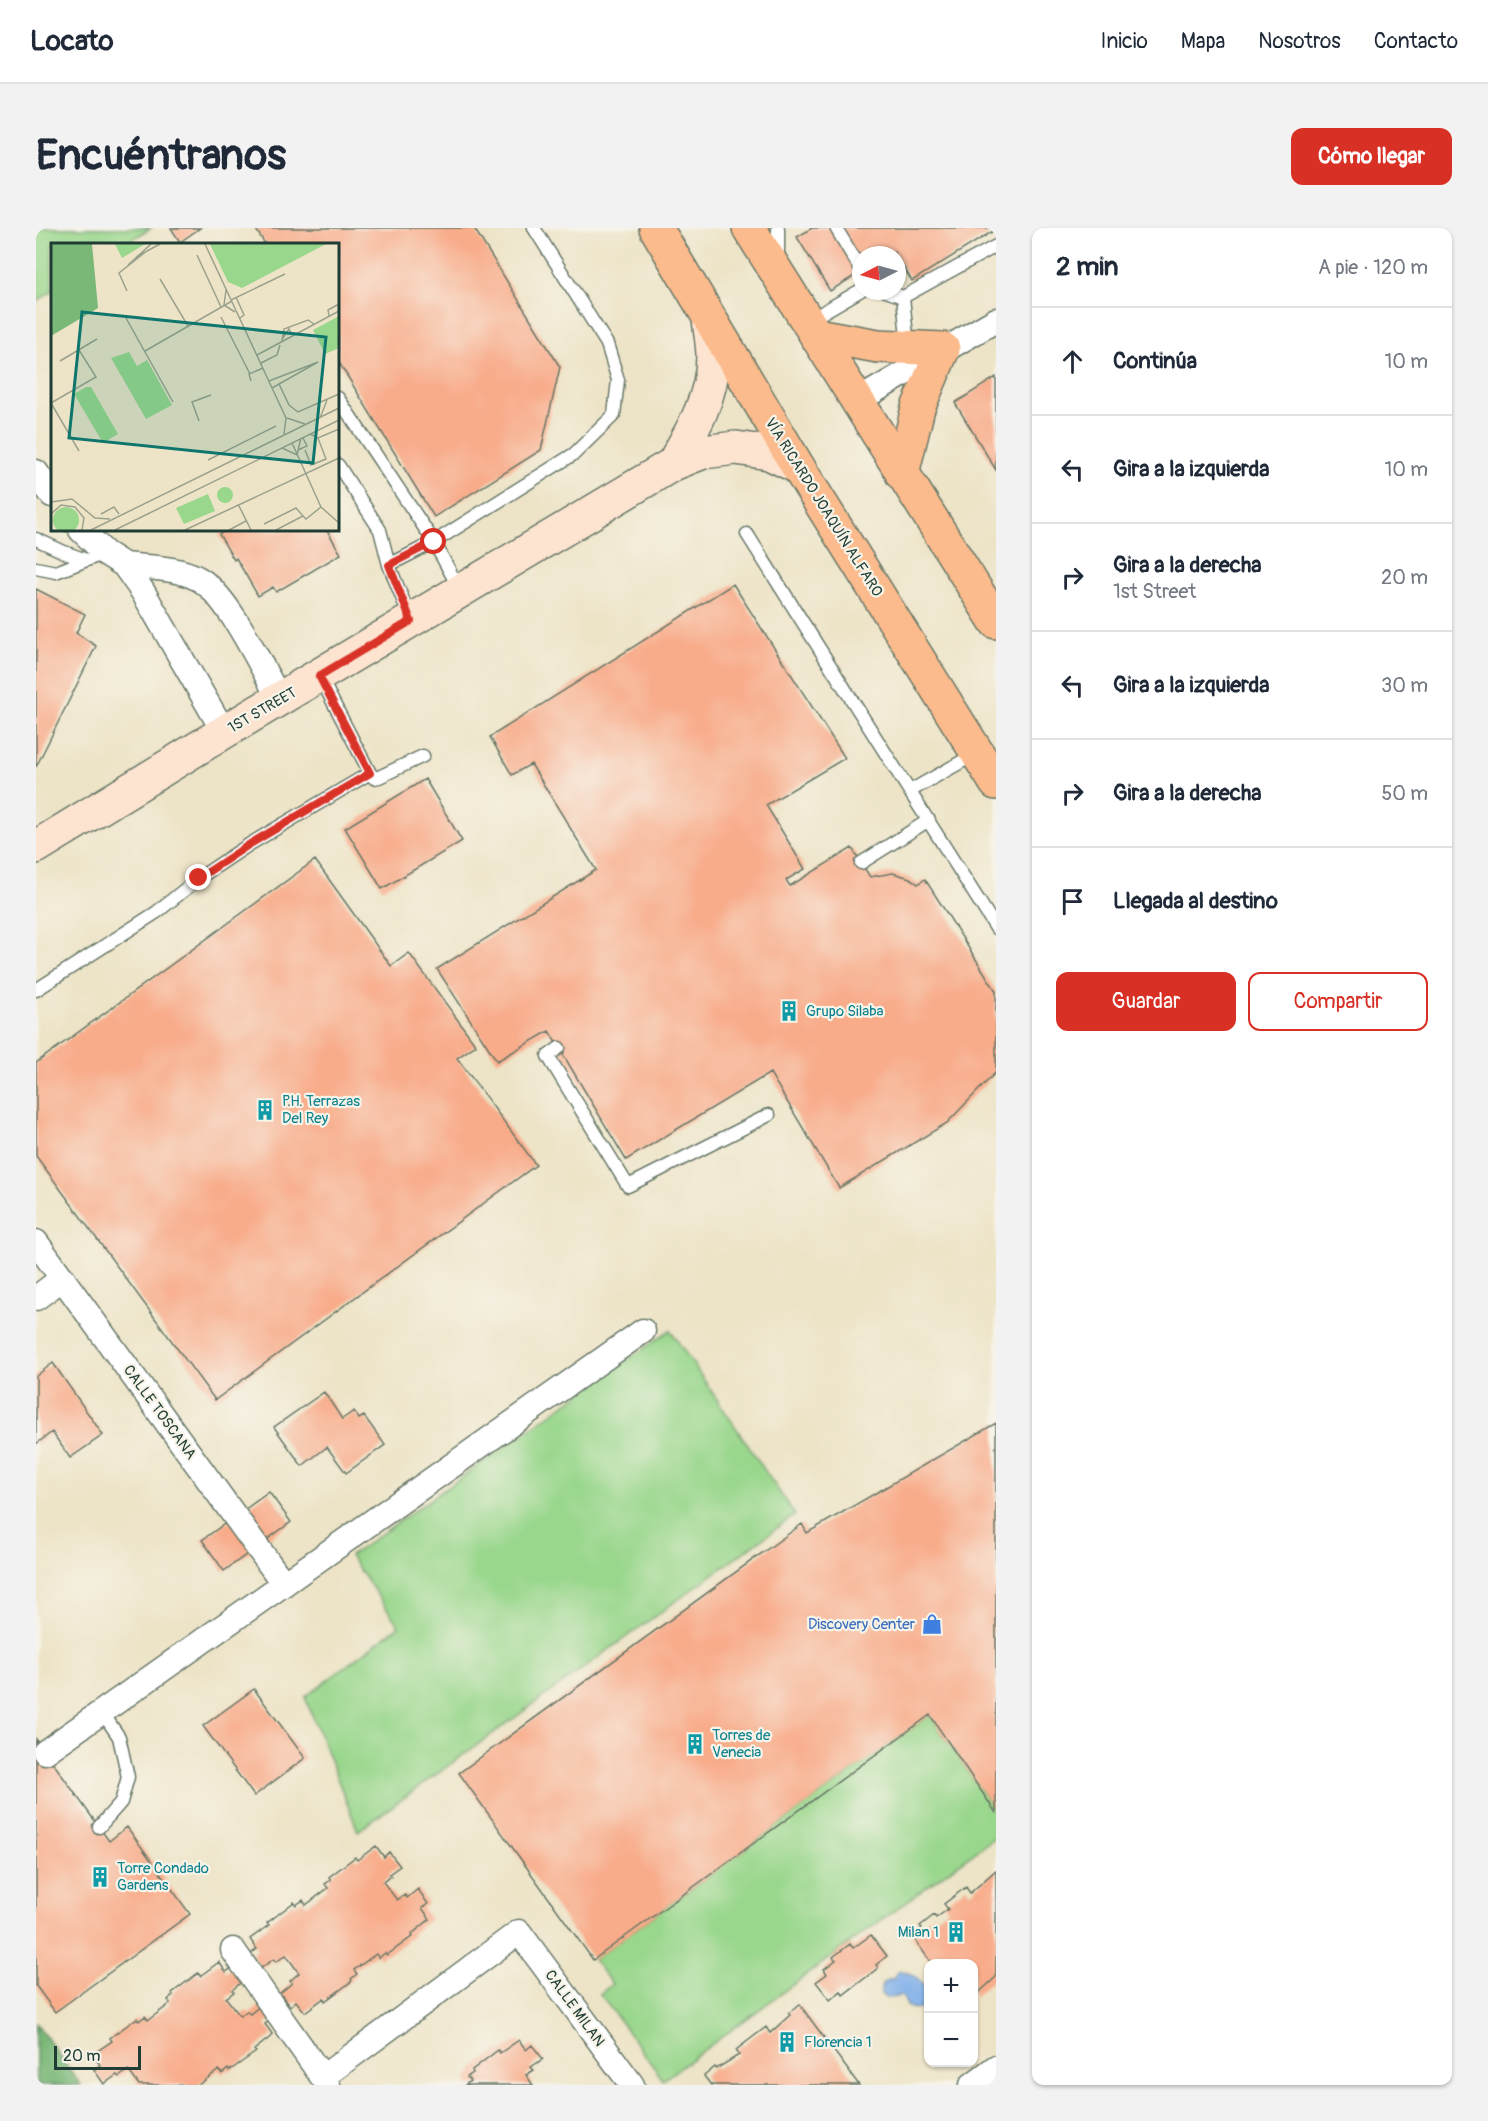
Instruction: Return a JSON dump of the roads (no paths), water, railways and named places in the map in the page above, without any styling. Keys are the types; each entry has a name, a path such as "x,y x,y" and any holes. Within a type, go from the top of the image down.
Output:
{"main road":[{"name":"VÍA RICARDO JOAQUÍN ALFARO","path":"656,228 798,467 996,783"},
{"path":"749,228 996,622"},
{"path":"812,328 846,342 943,349 918,408 902,474"}],"street":[{"name":"1ST STREET","path":"673,464 693,430 708,395 713,356 709,319"},
{"path":"857,401 996,320"},
{"name":"1ST STREET","path":"36,847 673,464 704,452 736,448 769,453 798,467"},
{"path":"82,531 155,612 224,732"},
{"path":"105,559 178,572 196,577 208,584 231,613 280,700"},
{"name":"CALLE TOSCANA","path":"36,1242 284,1584"},
{"path":"36,1298 63,1278"},
{"path":"45,1752 643,1330"},
{"name":"CALLE MILAN","path":"326,2081 519,1932 632,2085"},
{"path":"233,1950 326,2081"},
{"path":"972,2085 996,2067"}],"lane":[{"path":"389,565 434,542 574,453 614,415 618,380 607,344 534,228"},
{"path":"777,274 778,228"},
{"path":"836,228 852,255"},
{"path":"906,295 996,246"},
{"path":"812,328 852,297"},
{"path":"903,300 909,348"},
{"path":"339,400 434,542 461,591"},
{"path":"339,467 380,530 389,565 411,621"},
{"path":"747,534 996,928"},
{"path":"36,538 64,552 105,559"},
{"path":"36,568 56,572 105,559"},
{"path":"319,676 374,778 423,756"},
{"path":"910,791 977,753"},
{"path":"36,990 157,912 199,878 250,844 370,773"},
{"path":"861,862 929,820"},
{"path":"559,1048 548,1056 628,1186 769,1115"},
{"path":"99,1827 121,1802 128,1777 119,1737 102,1712"}],"water":[{"path":"902,1971 912,1975 920,1982 924,1989 923,2007 917,2009 908,2007 902,1996 887,1998 882,1994 883,1983 894,1978 897,1972"}],"place":[{"name":"Grupo Silaba","path":"789,1011"},
{"name":"P.H. Terrazas Del Rey","path":"265,1110"},
{"name":"Discovery Center","path":"932,1624"},
{"name":"Torres de Venecia","path":"695,1744"},
{"name":"Torre Condado Gardens","path":"100,1877"},
{"name":"Milan 1","path":"956,1932"},
{"name":"Florencia 1","path":"787,2042"}]}
